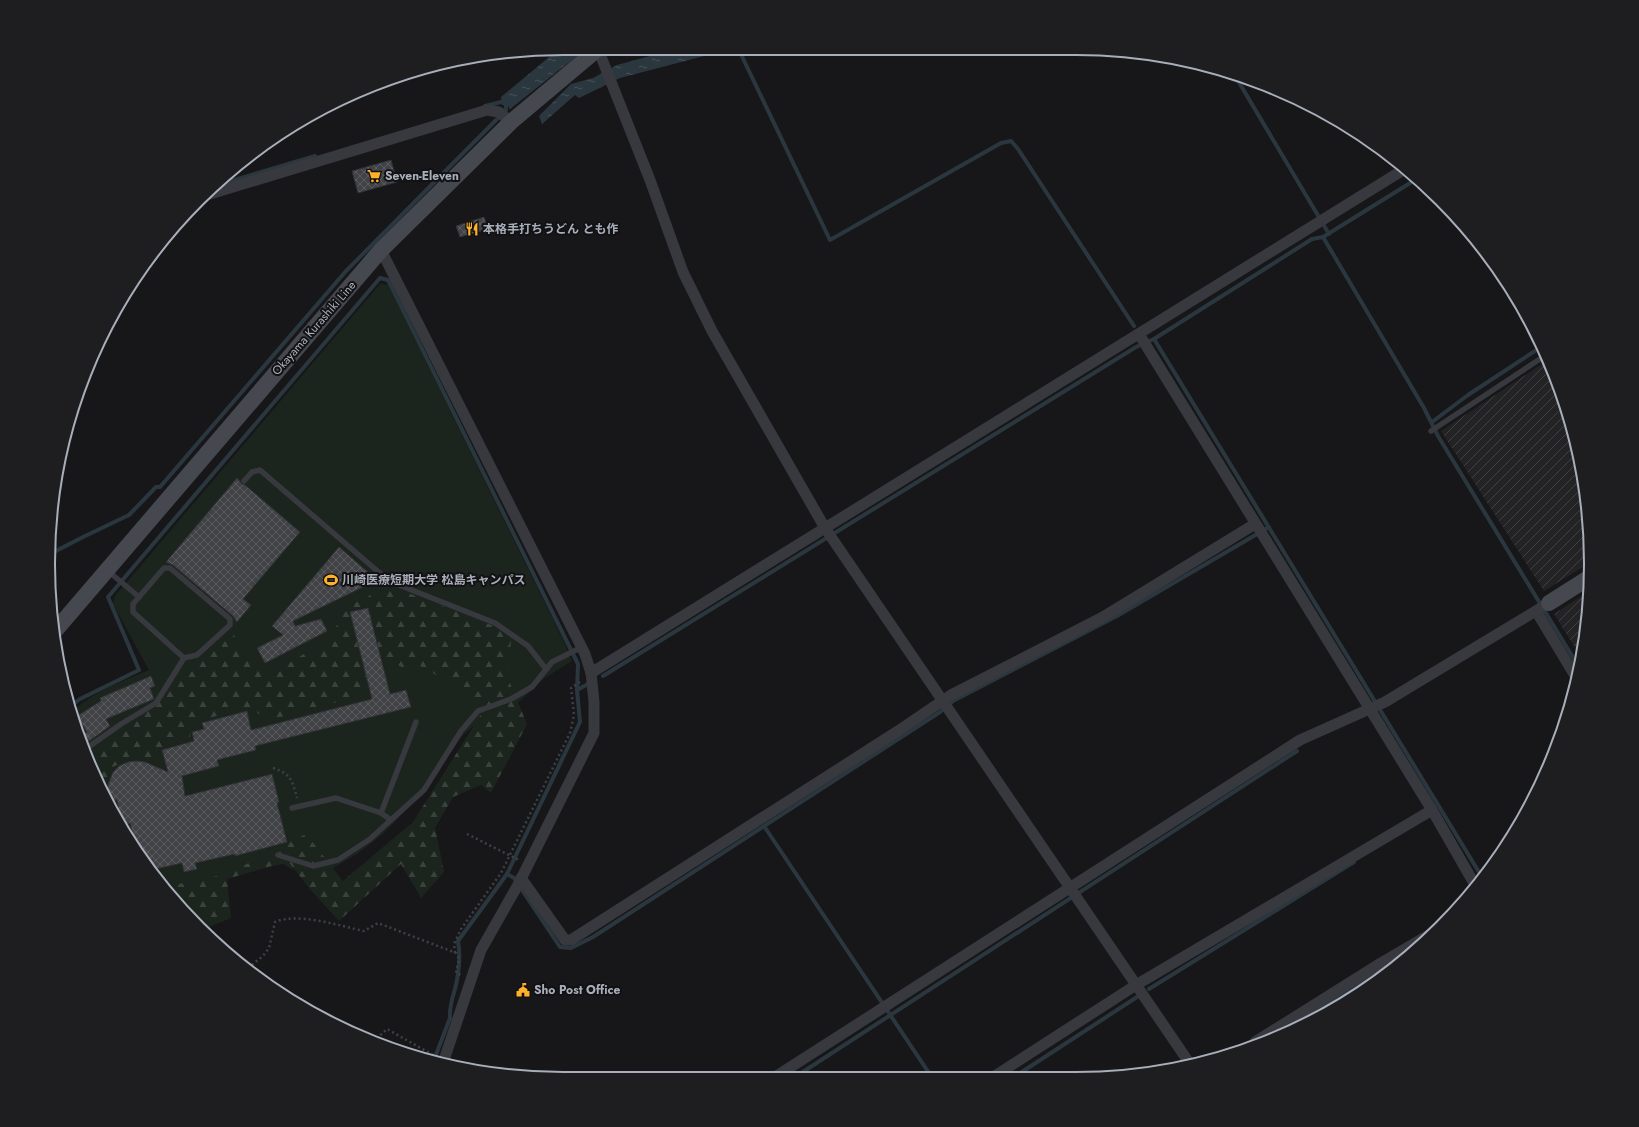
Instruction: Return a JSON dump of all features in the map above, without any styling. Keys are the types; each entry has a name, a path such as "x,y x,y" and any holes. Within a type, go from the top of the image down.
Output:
{"main road":[{"name":"Okayama Kurashiki Line","path":"59,627 112,574 381,250 505,116 591,55"},
{"path":"1541,608 1583,582"}],"street":[{"path":"601,55 650,180 683,272 712,331 829,534 1187,1059"},
{"path":"216,192 488,110 505,116"},
{"path":"587,676 829,534 1142,340 1322,220 1400,172"},
{"path":"381,250 579,649 594,702 594,733 519,883 481,950 444,1058"},
{"path":"1142,340 1258,529 1371,708 1473,881"},
{"path":"519,883 565,940 570,940 946,705 951,695 1103,617 1258,529"},
{"path":"783,1072 885,1006 1072,892 1300,740 1385,702 1541,608 1572,670"},
{"path":"1001,1072 1136,985 1432,810"},
{"path":"1268,1034 1413,944"}],"lane":[{"path":"1430,431 1541,359"},
{"path":"244,480 252,472 260,470 389,581 495,623 528,646 546,669"},
{"path":"89,746 121,724 156,703 184,658 197,655 230,625 230,618 170,568 164,568 133,604 132,612 184,658"},
{"path":"112,574 139,597"},
{"path":"278,856 313,866 338,860 370,839 424,790 461,731 478,711 510,699 532,687 552,662 579,649"},
{"path":"381,813 416,722"},
{"path":"292,808 336,798 381,813 391,820"}],"path":[{"path":"461,975 456,973 458,959 455,953 454,944 461,929 512,857 533,807 570,733 574,721 571,688 587,676"},
{"path":"273,768 285,772 292,780 299,806"},
{"path":"467,834 518,859"},
{"path":"252,965 263,956 269,948 275,922 289,919 313,920 364,931 378,922 455,953"},
{"path":"379,1037 387,1029 433,1055"}],"shaded area":[{"path":"1543,364 1557,400 1567,432 1574,464 1580,497 1584,566 1544,591 1441,431"},
{"path":"1583,595 1576,650 1554,614"}],"green space":[{"name":"川崎医療短期大学 松島キャンパス","path":"380,284 388,285 572,661 543,679 520,701 481,720 470,729 462,736 433,779 383,834 357,854 328,871 302,871 292,869 283,864 173,889 141,846 123,818 107,788 94,758 76,708 91,697 119,682 149,670 113,604 115,596"},
{"path":"390,586 512,633 507,676 527,724 491,793 481,785 453,797 435,828 444,872 421,898 401,864 339,921 309,888 288,861 227,879 231,918 208,927 170,886 227,874 306,834 343,881 413,822 487,705 419,665 407,669 384,660 361,696 269,720 248,707 202,720 192,728 189,740 159,748 156,764 143,756 112,767 107,788 92,753 232,633 267,676 329,639 348,606"}],"water":[{"path":"551,55 578,55 510,109 508,106 502,105 501,97"},
{"path":"654,55 708,55 620,78 579,98 575,95 542,124 539,116 571,84 593,78 617,65"}],"building":[{"name":"Seven-Eleven","path":"391,160 397,182 358,193 352,171"},
{"name":"本格手打ちうどん とも作","path":"484,217 488,229 460,237 456,226"},
{"path":"237,478 242,484 300,532 243,599 251,605 237,622 233,616 173,565 166,562"},
{"path":"339,547 376,579 369,587 367,585 293,621 295,626 321,619 327,631 265,663 257,648 283,635 272,626"},
{"path":"368,608 390,694 406,690 411,707 255,746 256,750 217,760 219,766 182,776 185,796 272,774 279,802 277,803 287,842 235,856 235,854 195,863 197,869 184,872 182,863 157,869 133,833 130,823 127,824 123,818 119,811 117,800 114,800 108,790 108,785 113,772 119,766 128,762 136,761 145,762 168,772 162,750 194,741 192,732 204,729 202,723 247,711 251,730 372,699 350,612"},
{"path":"151,676 155,686 150,688 154,699 106,719 110,726 88,742 85,733 87,732 78,715 101,701 100,698"}],"waterway":[{"path":"741,55 830,240 1001,143 1011,141 1018,149 1134,326"},
{"path":"1239,82 1329,234"},
{"path":"485,106 505,101"},
{"path":"55,551 129,515 156,487 160,487 346,271 506,110 506,101"},
{"path":"227,182 315,156"},
{"path":"1412,182 1323,237 1424,408 1438,436 1575,660"},
{"path":"603,676 1136,347 1154,339 1312,239 1323,237"},
{"path":"75,703 139,670 108,597 380,278 388,280 578,664 577,690 580,722 507,874 458,941 459,965 450,1007 450,1018 436,1056"},
{"path":"1154,339 1479,873"},
{"path":"1432,422 1468,395 1537,350"},
{"path":"507,874 514,878 560,947 571,948 593,937 940,712 953,701 1117,616 1269,527"},
{"path":"577,690 588,684"},
{"path":"803,1072 1297,751"},
{"path":"764,826 928,1072"},
{"path":"1149,989 1354,862"},
{"path":"1319,1010 1379,971"},
{"path":"1022,1072 1137,997"}],"place":[{"name":"Seven-Eleven","path":"374,176"},
{"name":"本格手打ちうどん とも作","path":"472,229"},
{"name":"川崎医療短期大学 松島キャンパス","path":"331,580"},
{"name":"Sho Post Office","path":"523,990"}]}
